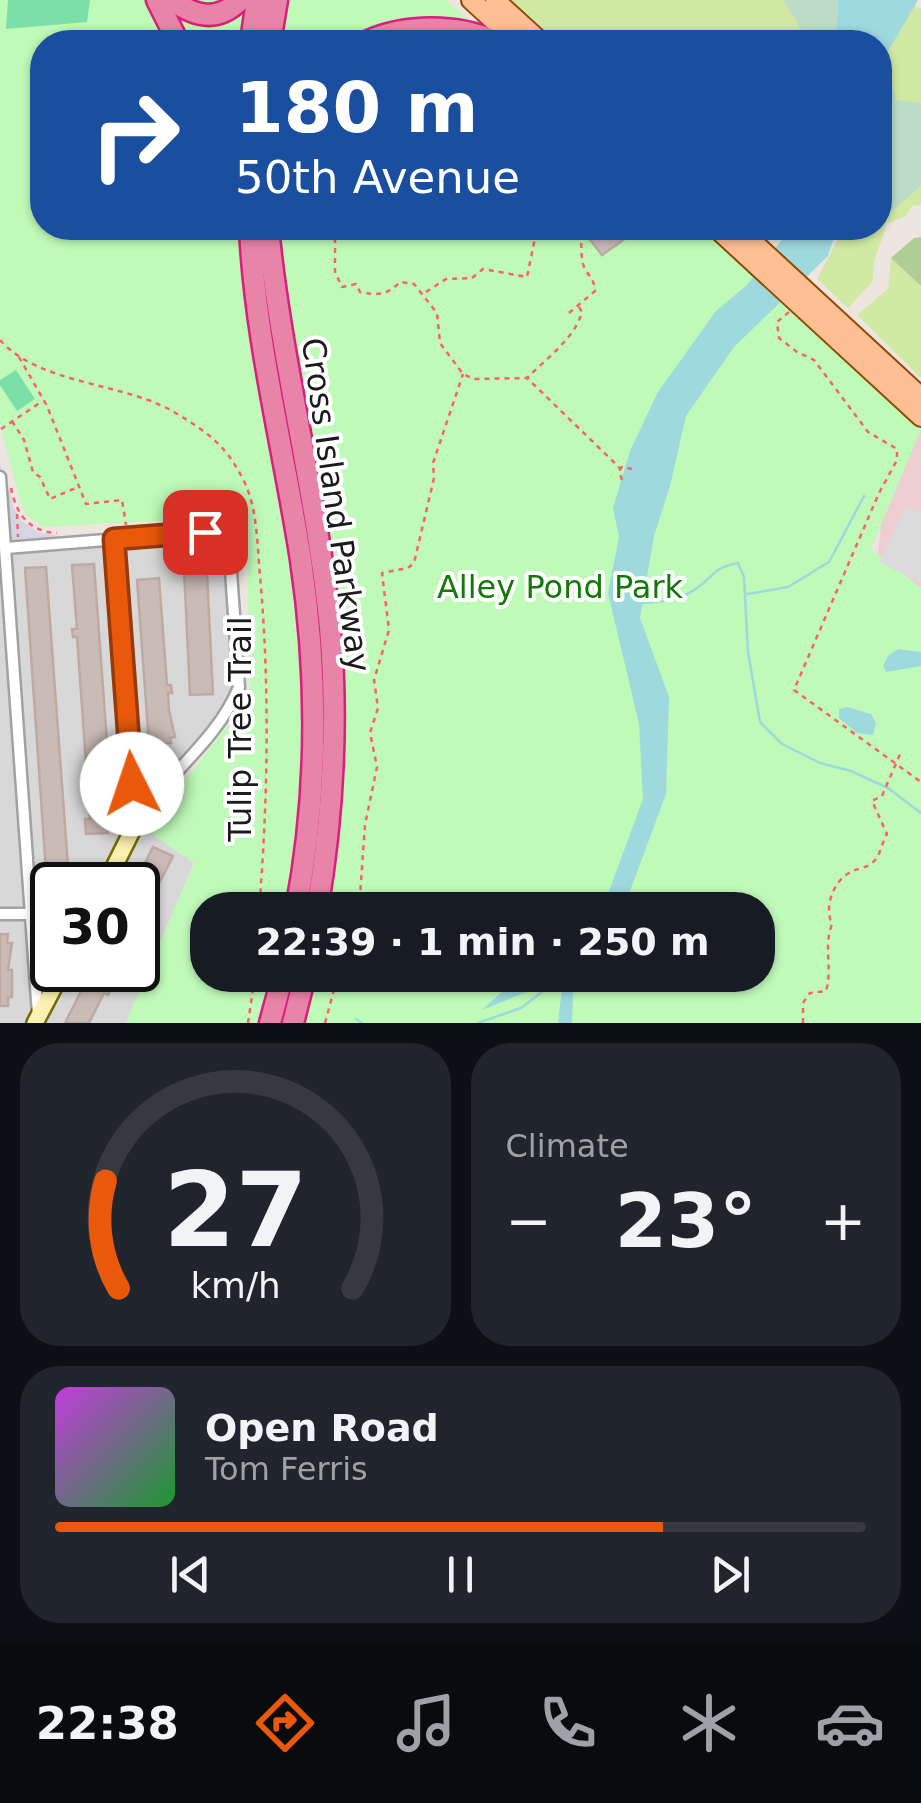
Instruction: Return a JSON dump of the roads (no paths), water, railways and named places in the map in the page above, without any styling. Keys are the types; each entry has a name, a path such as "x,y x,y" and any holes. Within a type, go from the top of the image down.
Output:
{"highway":[{"path":"156,0 172,30"},
{"path":"172,0 187,11 203,15 219,14 240,0"},
{"path":"252,30 256,0"},
{"path":"272,30 277,0"},
{"path":"420,30 456,30"},
{"path":"240,240 268,371"},
{"name":"Cross Island Parkway","path":"252,240 310,644 312,761 299,892"},
{"name":"Cross Island Parkway","path":"272,240 274,288 330,626 334,764 319,892"},
{"path":"270,1023 278,992"},
{"path":"293,1023 301,992"}],"main road":[{"path":"471,0 504,30"},
{"path":"495,0 528,30"},
{"path":"734,240 756,255"},
{"path":"746,240 797,299 921,417"},
{"path":"797,299 921,397"}],"street":[{"path":"0,914 30,914 3,609 3,479"},
{"path":"6,548 205,532 220,540 230,557 239,687 217,725 140,814 116,862"},
{"path":"114,539 132,784 140,814"},
{"path":"34,992 36,1020"},
{"path":"36,1020 51,992"}],"water":[{"path":"838,0 918,0 892,45 892,30 837,30"},
{"path":"782,240 833,240 828,256 734,347 686,416 654,536 640,618 669,697 666,794 630,892 609,892 643,799 639,724 608,593 619,537 613,508 630,451 658,392 716,311 747,285"},
{"path":"898,649 921,652 921,666 886,672 883,666 888,656"},
{"path":"847,707 871,714 876,723 873,735 857,733 839,718 839,709"},
{"path":"502,992 526,992 482,1010"},
{"path":"562,992 574,992 572,1023 558,1023"}],"waterway":[{"path":"748,594 788,587 829,562 864,496"},
{"path":"642,603 684,595 719,569 738,563 744,577 748,652 760,722 782,744 888,788 921,813"},
{"path":"478,1023 521,1008 542,992"},
{"path":"356,1019 362,1023"}],"park label":[{"name":"Alley Pond Park","path":"560,587"}]}
